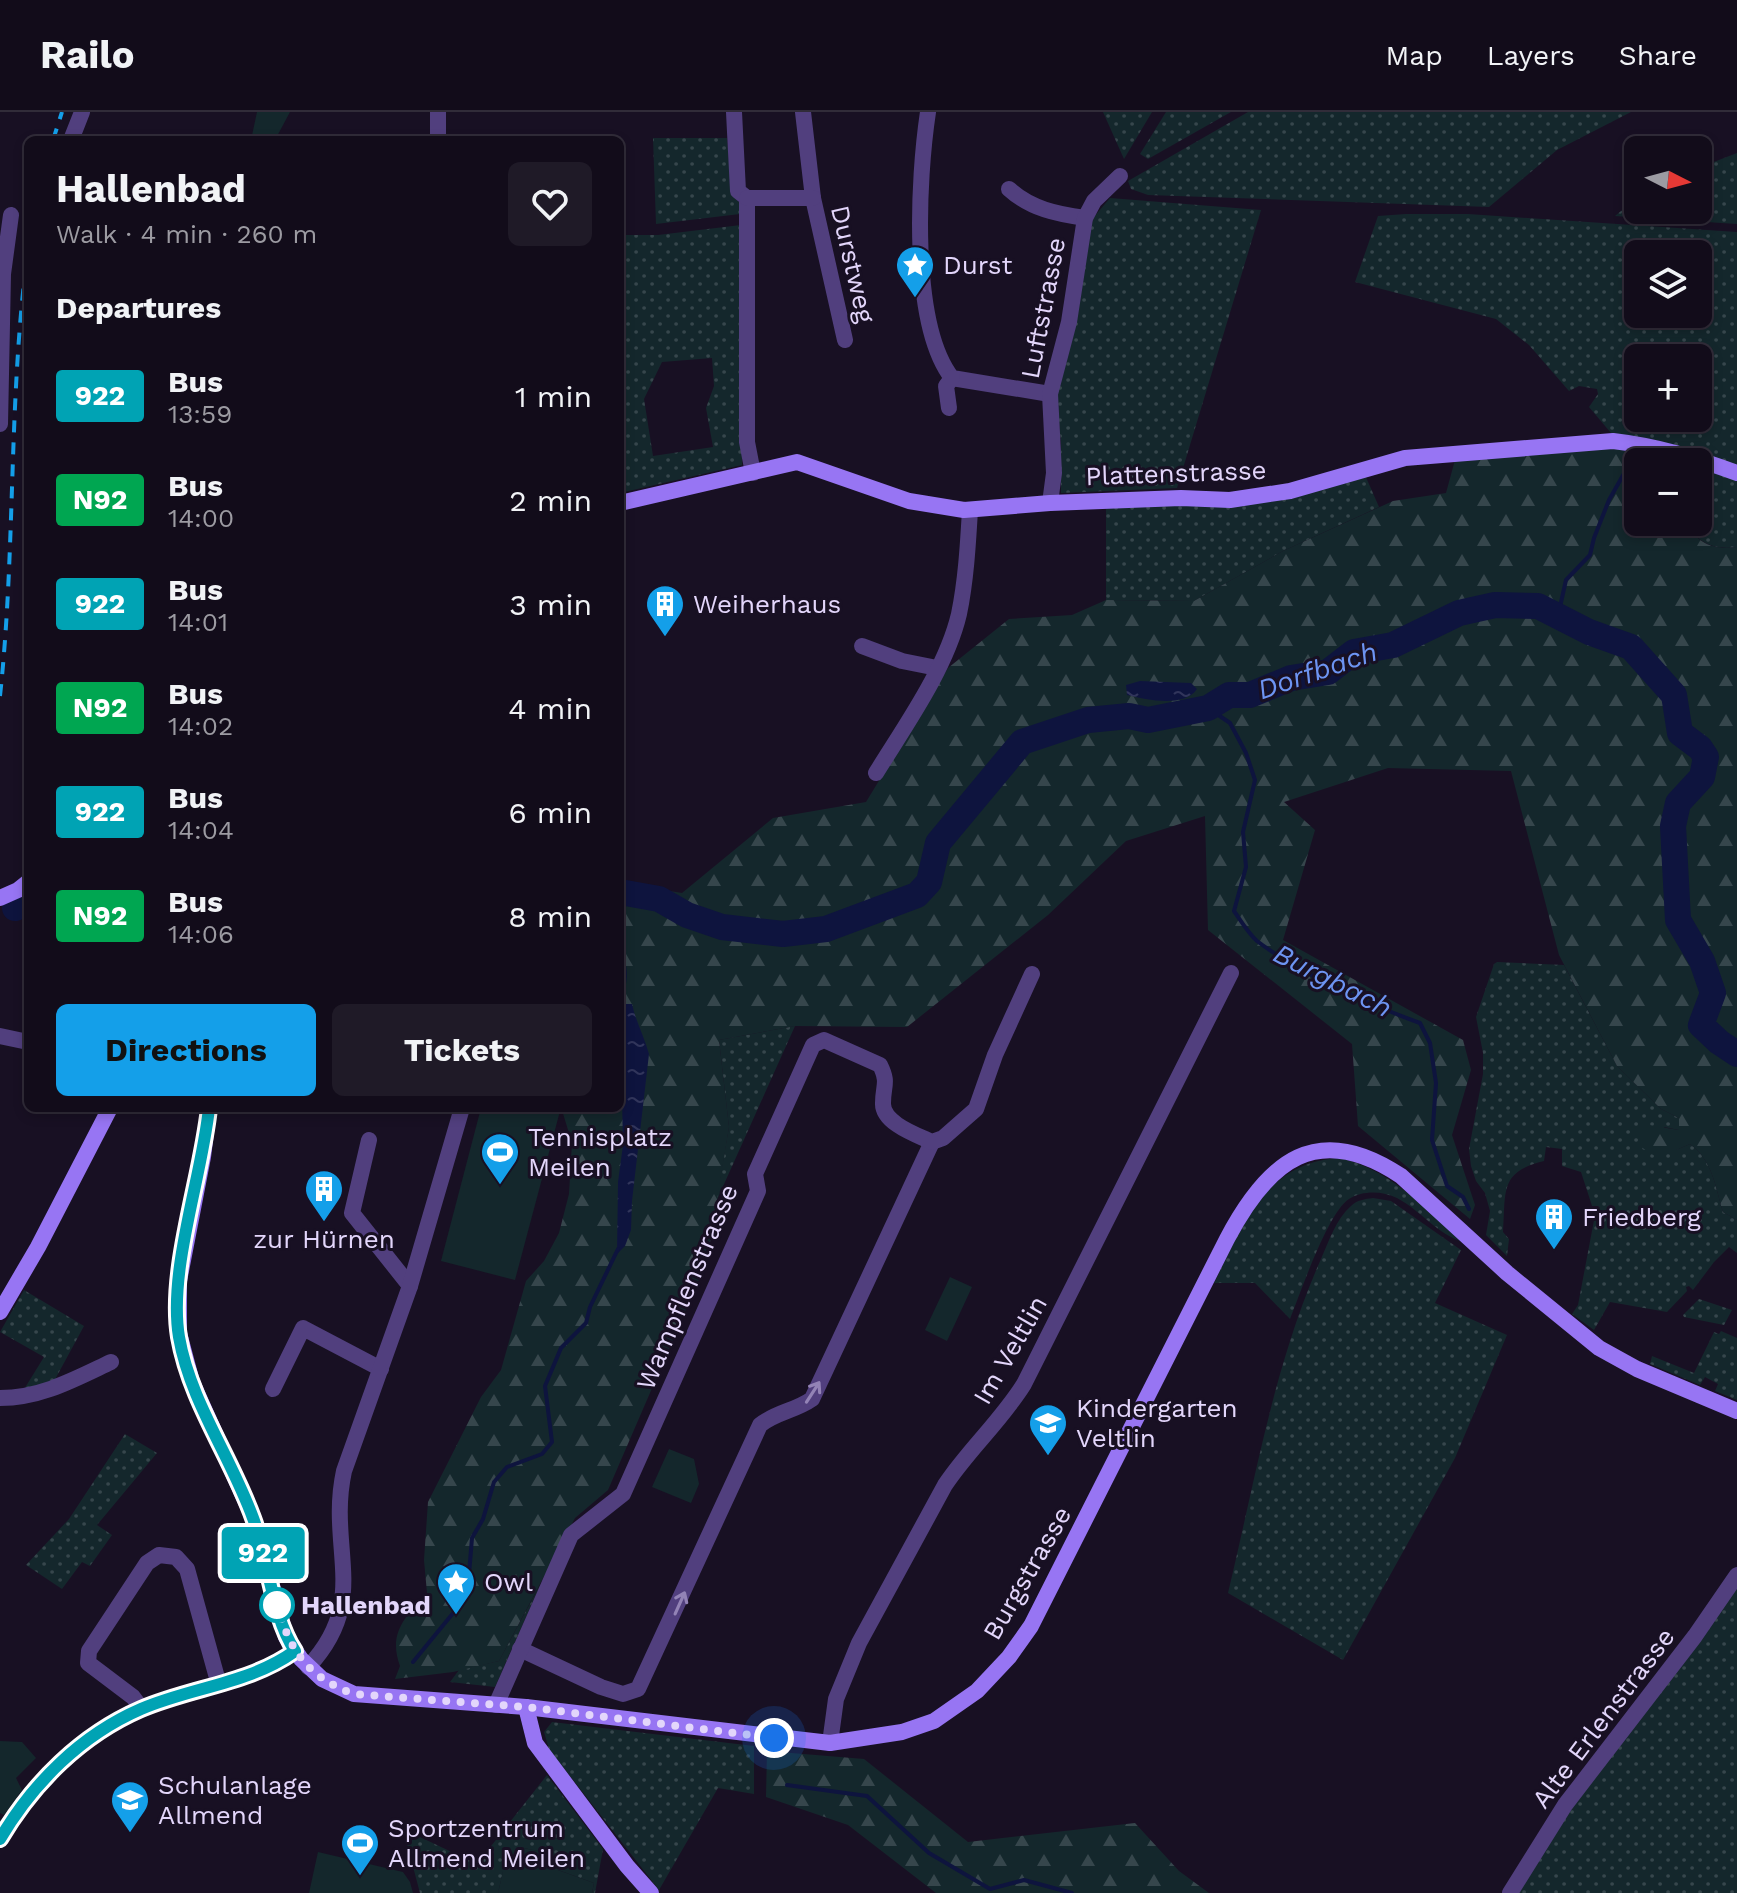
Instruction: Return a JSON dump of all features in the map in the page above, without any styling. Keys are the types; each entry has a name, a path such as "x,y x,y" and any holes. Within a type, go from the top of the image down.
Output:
{"street":[{"path":"73,136 82,112"},
{"path":"438,112 438,136"},
{"path":"734,112 738,191 747,198 747,442 753,473"},
{"name":"Durstweg","path":"803,112 813,198 845,340"},
{"path":"928,112 922,150 922,257 930,326 952,378"},
{"path":"1009,189 1032,205 1085,218 1094,201 1120,176"},
{"name":"Durstweg","path":"747,198 813,198"},
{"path":"0,424 3,274 11,215"},
{"name":"Luftstrasse","path":"1050,503 1054,473 1050,394 1069,322 1085,218"},
{"path":"952,378 1050,394"},
{"path":"949,408 946,386 952,378"},
{"name":"Plattenstrasse","path":"624,502 797,462 924,505 970,510 1050,503 1181,498 1230,500 1290,491 1405,458 1613,441 1688,455 1737,473"},
{"path":"876,773 937,668 958,616 968,551 970,510"},
{"path":"862,646 902,661 937,668"},
{"path":"0,898 24,885"},
{"name":"Im Veltlin","path":"830,1743 836,1699 859,1643 945,1485 961,1461 1008,1410 1024,1384 1231,973"},
{"path":"520,1649 601,1687 623,1694 638,1689 760,1425 771,1416 800,1408 812,1399 932,1142 943,1138 976,1109 995,1055 1032,974"},
{"path":"0,1036 24,1041"},
{"name":"Wampflenstrasse","path":"496,1705 571,1535 623,1494 758,1191 755,1174 813,1045 824,1040 880,1065 887,1080 882,1106 887,1118 932,1142"},
{"path":"0,1312 45,1235 108,1112"},
{"name":"Burgstrasse","path":"209,1112 179,1281 179,1333 192,1382 254,1520 281,1621 295,1651 308,1667 332,1685 354,1694 526,1707 830,1743 902,1732 934,1721 977,1691 1009,1657 1031,1626 1239,1216 1269,1177 1288,1161 1305,1154 1337,1150 1357,1154 1388,1168 1401,1176 1507,1273 1599,1348 1637,1369 1737,1411"},
{"path":"308,1667 326,1646 339,1619 344,1598 338,1525 339,1494 351,1448 410,1286 461,1112"},
{"path":"369,1140 352,1213 410,1286"},
{"path":"273,1389 303,1328 381,1369"},
{"path":"0,1398 31,1396 52,1390 111,1362"},
{"path":"142,1709 133,1697 88,1663 89,1651 147,1563 159,1555 176,1557 187,1569 219,1685"},
{"name":"Alte Erlenstrasse","path":"1510,1893 1565,1805 1695,1636 1737,1575"},
{"path":"0,1839 17,1811 54,1768 98,1733 142,1709 271,1667 295,1651"},
{"path":"526,1707 535,1743 627,1866 651,1893"}],"green space":[{"path":"257,112 290,112 277,136 252,136"},
{"path":"1103,112 1152,112 1124,159"},
{"path":"1166,112 1231,112 1148,159 1140,154"},
{"path":"1248,112 1631,112 1557,150 1489,207 1148,195 1131,189 1128,181"},
{"path":"653,138 727,138 732,195 740,203 740,214 656,224"},
{"path":"1737,153 1737,224 1712,222 1712,163"},
{"path":"1110,198 1261,210 1177,488 1061,493 1056,390 1093,218"},
{"path":"1468,214 1737,232 1737,465 1712,459 1712,448 1670,448 1611,433 1589,407 1598,394 1597,389 1579,386 1569,391 1529,345 1496,319 1355,282 1378,216"},
{"path":"741,225 742,465 624,492 624,235 658,235","holes":["712,358 714,386 706,408 713,447 653,456 644,399 662,362"]},
{"path":"1624,449 1624,536 1695,536 1713,546 1737,547 1737,1220 1723,1212 1708,1166 1690,1144 1658,1158 1638,1145 1639,1132 1648,1125 1679,1130 1679,1118 1661,1109 1617,1066 1559,955 1511,771 1388,768 1284,802 1315,830 1283,940 1463,1040 1471,1070 1452,1135 1475,1205 1470,1219 1358,1126 1352,1044 1208,930 1205,816 1126,841 1048,915 907,1027 795,1026 719,1040 729,1127 707,1261 608,1490 575,1518 499,1661 453,1672 395,1679 400,1666 397,1635 406,1618 427,1593 424,1560 428,1502 481,1397 501,1370 526,1281 544,1261 559,1233 569,1194 572,1143 563,1112 624,1112 624,884 682,893 773,818 866,802 948,668 1009,619 1072,615 1106,600 1194,601 1283,551 1393,501 1446,493 1455,460"},
{"path":"1712,471 1737,479 1737,547 1707,544 1696,536 1712,536"},
{"path":"1365,475 1379,507 1283,551 1194,601 1106,600 1106,505 1167,503"},
{"path":"1497,962 1564,965 1617,1066 1661,1109 1679,1118 1679,1130 1664,1127 1676,1150 1690,1144 1698,1151 1712,1175 1723,1212 1737,1220 1737,1253 1729,1247 1693,1290 1686,1287 1687,1291 1667,1312 1610,1302 1594,1330 1572,1314 1578,1305 1595,1215 1581,1172 1562,1166 1562,1149 1546,1147 1544,1161 1512,1177 1505,1194 1503,1232 1509,1239 1507,1256 1486,1235 1490,1211 1485,1193 1476,1181 1469,1149 1483,1074 1483,1053 1476,1017"},
{"path":"795,1026 716,1202 729,1127 719,1040"},
{"name":"Tennisplatz Meilen","path":"480,1112 560,1112 515,1280 441,1261"},
{"path":"1340,1158 1375,1171 1391,1181 1463,1242 1445,1233 1397,1198 1367,1193 1349,1199 1332,1220 1290,1319 1255,1283 1214,1283 1247,1219 1275,1184 1293,1171 1314,1162"},
{"path":"1373,1198 1391,1201 1461,1250 1435,1303 1507,1335 1455,1458 1343,1660 1228,1593 1278,1381 1305,1299 1341,1217 1356,1202"},
{"path":"950,1277 972,1287 947,1341 925,1330"},
{"path":"24,1290 84,1326 52,1385 23,1391 44,1357 0,1332"},
{"path":"1699,1299 1732,1310 1724,1325 1684,1317"},
{"path":"1721,1331 1737,1338 1737,1400 1715,1391 1718,1384 1705,1377 1700,1385 1650,1364 1652,1356 1694,1373 1714,1332 1719,1334"},
{"path":"125,1434 157,1453 97,1525 112,1535 90,1566 82,1562 62,1589 26,1565 69,1519"},
{"path":"669,1449 694,1459 699,1484 691,1503 652,1487"},
{"path":"541,1583 495,1687 450,1682 459,1670 499,1661"},
{"path":"1737,1583 1737,1893 1513,1893 1516,1885"},
{"path":"552,1722 754,1746 754,1794 718,1788 659,1890 549,1749 544,1732"},
{"path":"0,1741 22,1742 36,1758 16,1778 22,1790 4,1815 0,1813"},
{"path":"767,1751 864,1759 968,1842 1135,1823 1179,1871 1209,1893 936,1893 848,1825 766,1797"},
{"path":"547,1775 603,1849 595,1893 592,1893 594,1883 558,1870 562,1857 520,1847 514,1871 503,1872 498,1893 420,1893 403,1829 477,1864"},
{"name":"Sportzentrum Allmend Meilen","path":"519,1847 562,1856 558,1870 594,1883 592,1893 498,1893 503,1871 514,1871"},
{"name":"Sportzentrum Allmend Meilen","path":"318,1852 403,1872 413,1893 309,1893"}],"water":[{"path":"1140,681 1191,683 1197,689 1191,695 1174,701 1127,695 1126,685"},
{"path":"624,1004 632,1004 649,1054 631,1230 625,1246 617,1254 618,1182 623,1145"}],"waterway":[{"path":"1558,616 1566,580 1590,555 1609,500 1624,474"},
{"name":"Dorfbach","path":"624,893 659,899 687,915 722,927 783,934 826,929 917,895 929,882 938,843 1022,742 1088,720 1129,716 1148,720 1208,708 1229,695 1250,695 1291,678 1328,672 1354,652 1393,645 1459,613 1495,605 1538,606 1589,632 1631,647 1674,695 1680,733 1700,748 1706,757 1702,777 1678,803 1673,826 1678,920 1702,961 1713,993 1701,1025 1737,1054"},
{"name":"Burgbach","path":"1208,708 1230,723 1246,753 1255,780 1243,832 1246,867 1234,911 1257,941 1293,965 1358,998 1420,1023 1430,1043 1436,1083 1432,1140 1447,1186 1463,1197 1469,1209"},
{"name":"Dorfbach","path":"15,908 24,905"},
{"path":"624,968 624,982"},
{"path":"413,1662 454,1612 461,1597 469,1574 472,1538 483,1519 494,1482 507,1467 542,1454 552,1442 545,1386 561,1348 586,1323 590,1307 618,1249"},
{"path":"787,1785 867,1796 929,1853 990,1889 1024,1880 1072,1893"}],"railway":[{"path":"54,136 62,112"},
{"path":"0,696 17,361 24,287"}],"bus line":[{"name":"922","path":"0,1839 17,1811 54,1768 98,1733 142,1709 271,1667 295,1651 286,1637 254,1520 192,1382 179,1333 179,1281 209,1112"}],"place":[{"name":"Durst","path":"915,299"},
{"name":"Weiherhaus","path":"665,638"},
{"name":"Tennisplatz Meilen","path":"500,1186"},
{"name":"zur Hürnen","path":"324,1223"},
{"name":"Friedberg","path":"1554,1251"},
{"name":"Kindergarten Veltlin","path":"1048,1457"},
{"name":"Hallenbad","path":"277,1605"},
{"name":"Owl","path":"456,1616"},
{"name":"Schulanlage Allmend","path":"130,1834"},
{"name":"Sportzentrum Allmend Meilen","path":"360,1877"}],"route":[{"path":"277,1605 286,1637 308,1667 332,1685 354,1694 526,1707 774,1738"}]}
